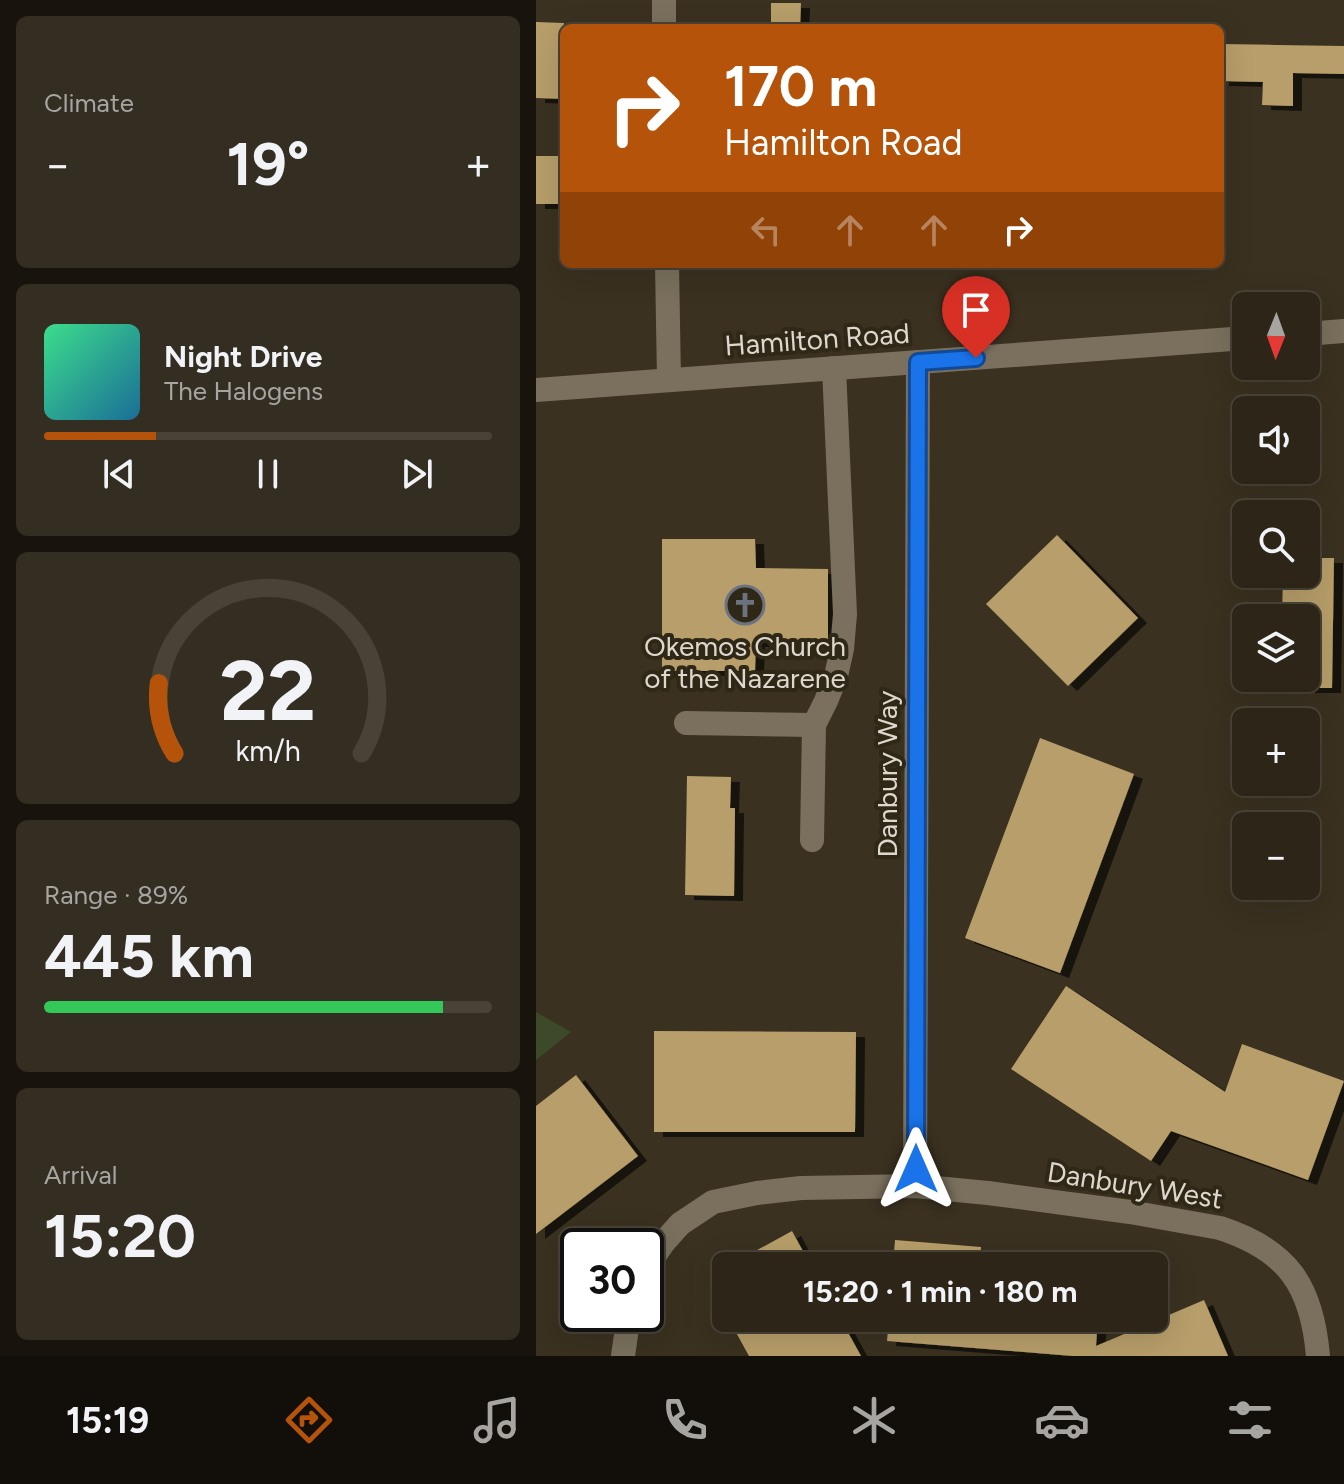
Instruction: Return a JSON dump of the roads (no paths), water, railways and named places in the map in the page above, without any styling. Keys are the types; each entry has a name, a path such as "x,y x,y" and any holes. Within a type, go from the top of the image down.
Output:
{"street":[{"path":"664,0 664,24"},
{"path":"667,268 669,380"},
{"path":"1320,333 1344,331"},
{"name":"Hamilton Road","path":"536,390 1232,339"},
{"name":"Danbury Way","path":"915,1186 918,362"},
{"path":"812,840 814,725 836,676 845,614 834,368"},
{"path":"686,723 814,725"},
{"name":"Danbury West","path":"664,1242 680,1224 713,1202 801,1188 915,1186 988,1193 1200,1224 1240,1235 1263,1246 1283,1261 1298,1282 1308,1305 1318,1356"},
{"path":"623,1356 626,1332"}],"place":[{"name":"Okemos Church of the Nazarene","path":"745,605"}]}
